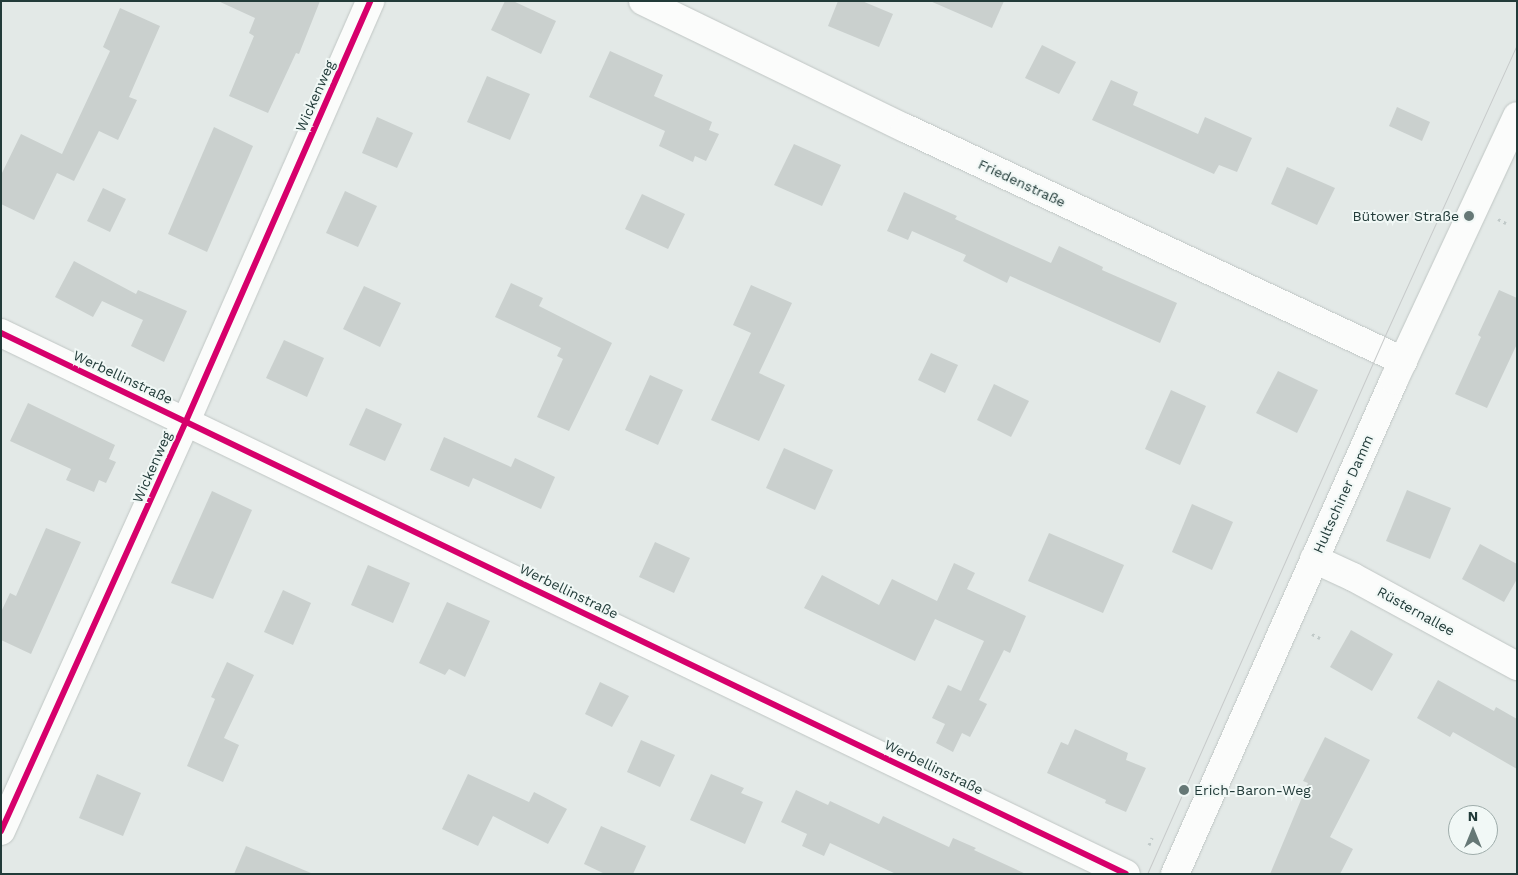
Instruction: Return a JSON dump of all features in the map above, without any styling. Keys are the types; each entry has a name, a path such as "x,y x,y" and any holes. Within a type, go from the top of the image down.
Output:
{"street":[{"name":"Wickenweg","path":"1,831 186,421 370,1"},
{"name":"Friedenstraße","path":"643,1 896,124 1403,361"},
{"name":"Hultschiner Damm","path":"1175,874 1403,361 1517,116"},
{"name":"Werbellinstraße","path":"1,333 1126,874"},
{"name":"Rüsternallee","path":"1314,559 1353,577 1517,666"}],"path":[{"path":"1149,845 1152,838"}],"building":[{"path":"218,1 320,1 299,54 296,53 268,113 229,96 254,36 249,33 255,18"},
{"path":"505,1 513,1 556,21 541,54 491,30"},
{"path":"838,1 862,1 893,14 879,47 828,26"},
{"path":"930,1 1004,1 992,28"},
{"path":"120,8 160,26 129,97 137,100 118,140 99,131 74,181 57,173 34,220 1,204 1,175 21,134 62,154 110,51 103,47"},
{"path":"1042,45 1076,62 1059,94 1025,78"},
{"path":"610,51 663,75 654,96 712,122 709,130 719,134 706,161 695,156 693,162 659,146 665,131 589,97"},
{"path":"487,76 530,94 510,140 467,122"},
{"path":"1111,80 1138,92 1133,105 1198,134 1205,117 1252,138 1237,172 1219,165 1214,174 1092,120"},
{"path":"1397,107 1430,122 1422,141 1389,126"},
{"path":"377,117 413,133 397,168 362,153"},
{"path":"214,127 253,146 207,252 168,234"},
{"path":"794,144 841,165 822,206 774,185"},
{"path":"1287,167 1335,188 1317,225 1271,204"},
{"path":"103,188 126,199 110,232 87,221"},
{"path":"345,191 377,206 358,247 326,233"},
{"path":"904,192 957,216 955,219 1051,263 1059,246 1103,267 1102,270 1177,303 1160,343 1010,276 1007,283 963,261 966,255 912,231 908,240 887,231"},
{"path":"642,194 685,214 668,249 625,229"},
{"path":"74,261 136,294 138,290 187,311 164,362 131,346 143,320 102,301 93,317 55,297"},
{"path":"511,283 543,298 539,306 612,343 569,431 537,417 563,359 557,356 561,348 495,317"},
{"path":"751,285 792,303 759,373 785,385 759,441 711,420 751,333 733,325"},
{"path":"364,286 401,303 380,347 343,329"},
{"path":"1499,290 1517,298 1517,344 1487,408 1455,394 1481,337 1478,335"},
{"path":"284,340 324,358 307,397 266,378"},
{"path":"931,353 958,365 945,393 918,380"},
{"path":"1278,371 1318,390 1297,433 1256,413"},
{"path":"650,375 683,390 658,445 625,430"},
{"path":"994,384 1029,401 1011,437 977,420"},
{"path":"1171,390 1206,406 1180,465 1145,449"},
{"path":"28,403 115,445 109,459 116,462 106,483 99,480 94,492 66,480 71,469 10,441"},
{"path":"366,408 402,424 385,461 349,445"},
{"path":"444,437 511,467 515,458 555,477 541,509 473,478 469,487 430,470"},
{"path":"784,448 833,470 815,510 766,488"},
{"path":"1407,490 1451,508 1430,559 1386,541"},
{"path":"212,491 252,510 213,599 171,583"},
{"path":"1192,504 1233,522 1212,570 1172,552"},
{"path":"46,528 81,542 31,654 1,640 1,612 10,593 16,596"},
{"path":"1049,533 1124,565 1103,613 1028,581"},
{"path":"655,542 690,558 674,593 639,577"},
{"path":"1480,544 1517,564 1517,579 1504,602 1462,579"},
{"path":"954,563 975,573 967,589 1026,616 1010,653 1004,650 979,700 987,704 970,737 962,733 953,752 936,743 945,724 932,718 948,685 961,691 984,641 935,619 915,661 804,608 822,575 879,605 892,579 937,601"},
{"path":"368,565 410,583 393,623 351,605"},
{"path":"283,590 311,603 293,645 264,632"},
{"path":"447,602 490,621 465,677 449,669 445,675 419,663"},
{"path":"1351,630 1393,654 1372,691 1330,667"},
{"path":"227,662 254,675 224,738 239,745 223,782 187,766 215,699 211,697"},
{"path":"1438,680 1494,711 1496,707 1517,719 1517,769 1453,732 1450,737 1417,718"},
{"path":"600,682 629,696 612,727 585,714"},
{"path":"1075,729 1128,753 1126,760 1146,768 1126,812 1105,803 1106,800 1047,773 1061,742 1068,745"},
{"path":"1325,737 1370,760 1330,837 1353,849 1340,874 1270,874 1308,783 1303,781"},
{"path":"641,740 675,755 660,787 627,772"},
{"path":"97,774 141,793 123,836 79,818"},
{"path":"468,774 529,802 534,792 567,809 548,844 493,816 478,846 442,829"},
{"path":"711,774 744,788 741,793 763,802 745,844 690,820"},
{"path":"796,790 828,805 830,801 879,824 883,816 949,847 953,838 1026,874 896,874 830,843 824,856 802,846 807,834 781,822"},
{"path":"601,826 646,846 633,874 605,874 584,864"},
{"path":"246,846 311,873 311,874 234,874"}],"tram line":[{"path":"1147,874 1387,331 1517,44"}],"cycle path":[{"path":"1,831 186,421 370,1"},
{"path":"1,333 1126,874"}],"place":[{"name":"Bütower Straße","path":"1469,216"},
{"name":"Erich-Baron-Weg","path":"1184,790"}]}
